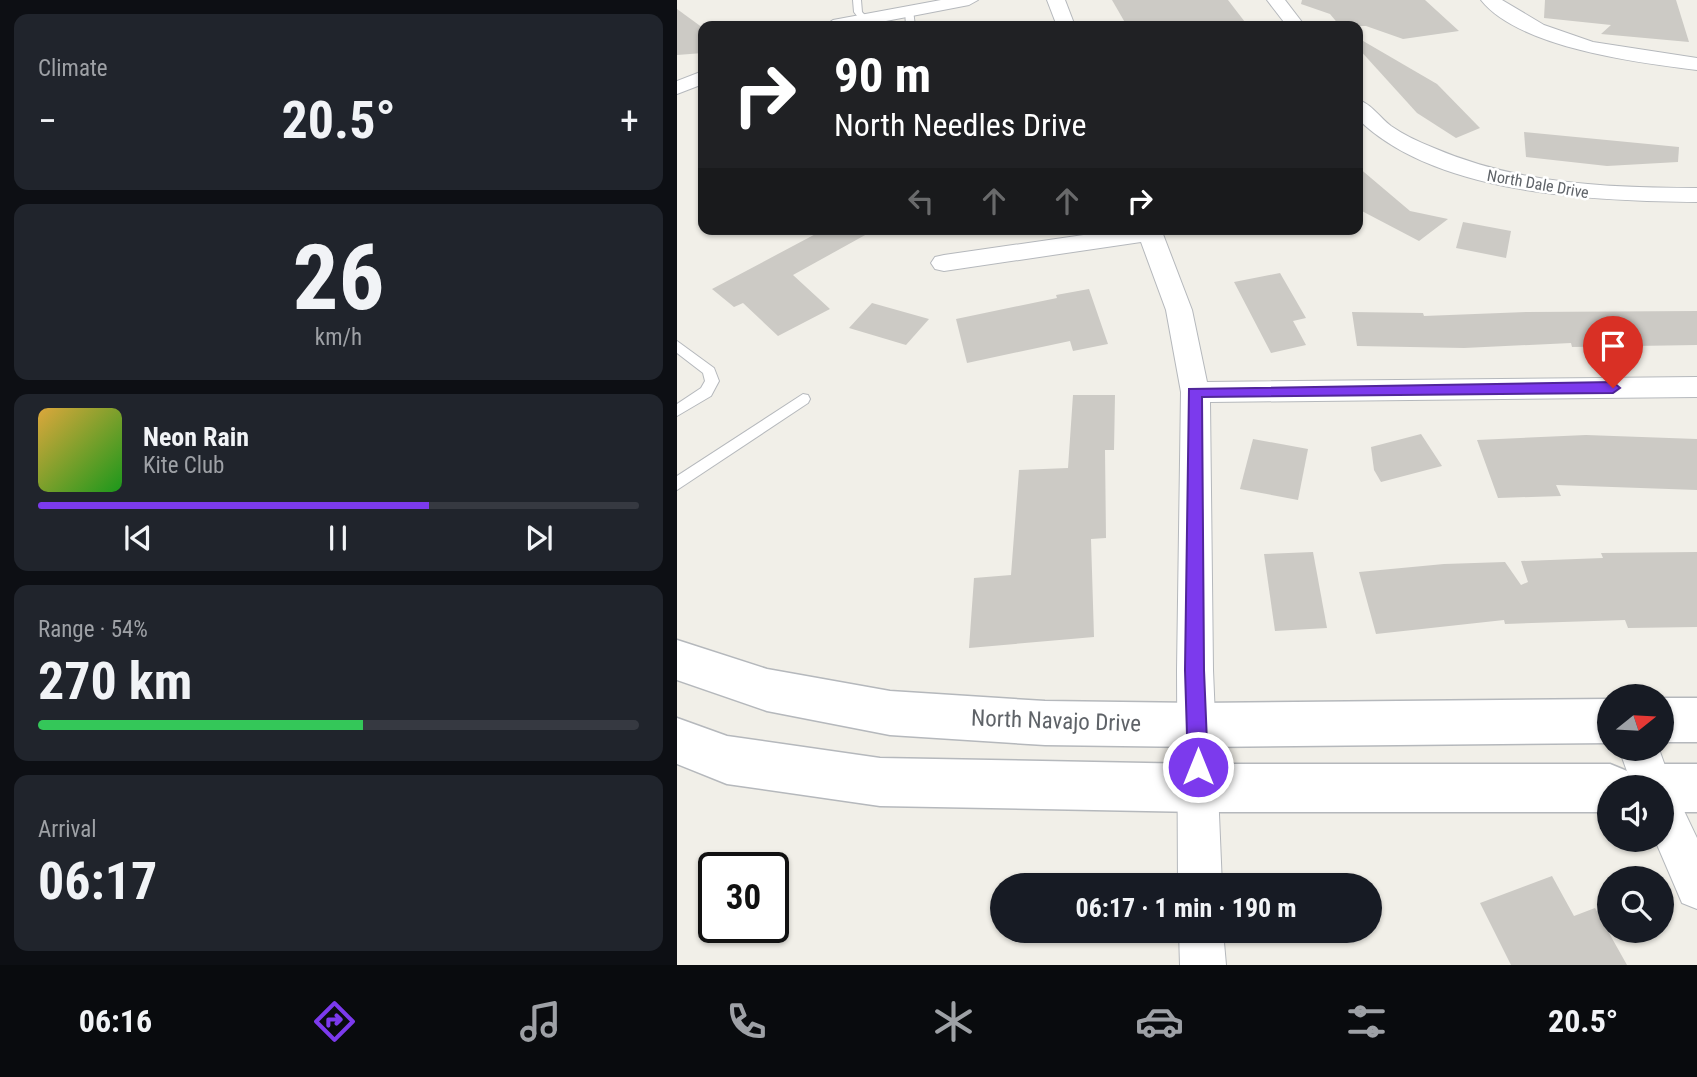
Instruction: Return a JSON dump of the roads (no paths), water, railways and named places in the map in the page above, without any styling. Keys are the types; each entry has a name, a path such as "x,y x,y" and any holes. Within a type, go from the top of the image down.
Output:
{"street":[{"path":"855,21 910,18 969,0"},
{"path":"1056,0 1064,21"},
{"path":"1276,0 1292,21"},
{"path":"1490,0 1539,31 1584,47 1634,57 1697,64"},
{"path":"677,88 698,79"},
{"name":"North Dale Drive","path":"1363,113 1398,141 1461,169 1519,184 1602,195 1697,195"},
{"path":"944,263 1123,235"},
{"path":"1151,235 1179,310 1195,392 1195,670 1200,873"},
{"path":"1195,392 1697,387"},
{"name":"North Navajo Drive","path":"677,660 767,690 890,713 1045,723 1198,725 1597,721"},
{"path":"1675,720 1697,720"},
{"path":"677,741 727,760 880,782 1198,788 1597,788"},
{"path":"1674,788 1697,788"},
{"path":"1674,835 1697,888"},
{"path":"1202,943 1203,965"}],"lane":[{"path":"857,0 858,12 864,19"},
{"path":"677,346 709,371 712,381 706,393 677,411"},
{"path":"677,484 803,399"}]}
